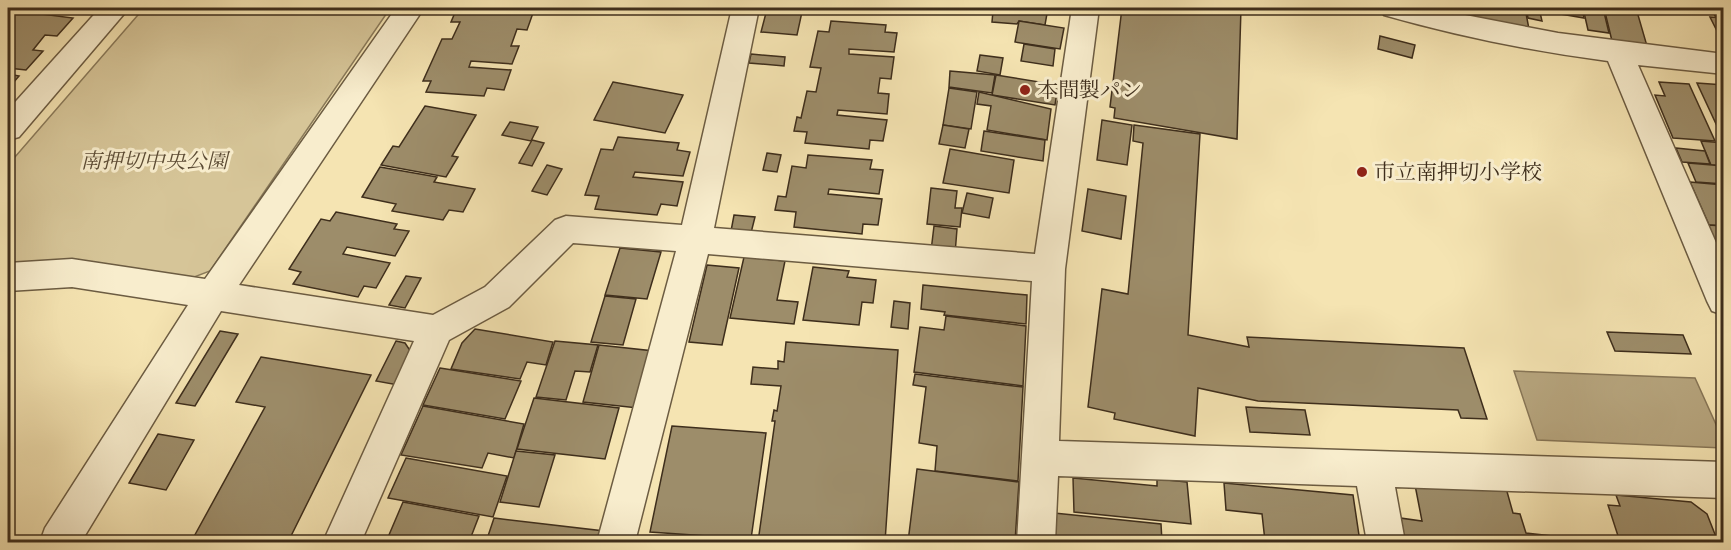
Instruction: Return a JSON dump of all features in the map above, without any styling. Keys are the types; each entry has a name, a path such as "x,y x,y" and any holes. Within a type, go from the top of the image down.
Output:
{"street":[{"path":"8,129 115,8"},
{"path":"59,543 213,296 410,8"},
{"path":"616,543 695,241 745,8"},
{"path":"1036,543 1049,269 1086,8"},
{"path":"1394,8 1457,17 1619,54 1724,64"},
{"path":"1619,54 1724,302"},
{"path":"8,277 72,273 436,330 497,297 567,229 1049,269"},
{"path":"342,543 436,330"},
{"path":"1040,458 1372,467 1720,488"},
{"path":"1372,467 1386,543"}],"green space":[{"name":"南押切中央公園","path":"144,8 389,10 210,271 189,279 76,265 8,268 8,165"}],"shaded area":[{"path":"1514,371 1695,378 1723,440 1723,448 1537,440"}],"building":[{"path":"8,8 38,8 33,13 73,18 57,36 45,35 33,50 43,51 26,70 8,68"},
{"path":"457,8 493,8 492,10 533,13 527,30 517,29 511,46 519,46 512,64 471,61 469,67 511,70 504,90 487,88 484,96 426,92 431,81 423,81 442,39 452,39 460,22 451,22"},
{"path":"1022,8 1048,8 1045,25 1019,21 1017,24 992,22 993,11 1021,13"},
{"path":"1122,8 1241,8 1237,139 1114,118 1115,108 1110,107"},
{"path":"1467,8 1525,8 1529,29 1485,23 1467,11"},
{"path":"1526,8 1539,8 1542,21 1528,18"},
{"path":"1560,8 1582,8 1584,18 1561,14"},
{"path":"1583,8 1603,8 1609,33 1588,30"},
{"path":"1604,8 1636,8 1647,46 1612,41"},
{"path":"1711,8 1724,8 1724,17 1715,16"},
{"path":"767,9 802,12 797,35 761,32"},
{"path":"1710,17 1724,18 1724,45"},
{"path":"831,21 886,25 885,32 897,33 894,52 849,49 849,54 894,57 891,79 880,78 878,93 889,94 887,114 838,110 837,115 887,120 883,141 870,140 869,149 805,143 807,132 794,131 797,117 801,118 807,91 816,92 821,68 810,67 818,31 829,32"},
{"path":"1019,21 1064,28 1060,49 1015,42"},
{"path":"1380,36 1415,45 1412,58 1378,49"},
{"path":"1024,44 1055,49 1053,66 1021,61"},
{"path":"751,54 785,57 784,66 749,63"},
{"path":"980,55 1003,58 1000,75 977,71"},
{"path":"950,71 995,75 992,93 949,87"},
{"path":"8,74 19,76 8,89"},
{"name":"本間製パン","path":"996,75 1058,85 1055,105 992,95"},
{"path":"613,82 683,95 665,133 594,120"},
{"path":"1659,82 1689,84 1715,141 1673,138 1655,95 1665,96"},
{"path":"1697,83 1724,85 1724,126 1717,126"},
{"path":"949,88 977,92 971,129 943,125"},
{"path":"979,92 1051,109 1047,140 987,130 991,106 977,104"},
{"path":"425,106 476,115 452,156 458,157 446,177 381,165 393,146 399,147"},
{"path":"1102,120 1132,125 1127,165 1097,160"},
{"path":"510,122 538,127 531,141 502,135"},
{"path":"943,125 969,129 965,148 939,144"},
{"path":"1134,125 1200,134 1188,335 1249,347 1247,337 1464,348 1487,419 1461,418 1458,410 1258,401 1198,388 1195,436 1114,419 1115,413 1088,407 1102,289 1128,294 1143,143 1133,141"},
{"path":"984,131 1045,140 1043,161 981,151"},
{"path":"618,137 679,143 677,150 690,152 683,176 635,172 633,177 683,182 677,206 661,204 657,215 595,209 599,196 585,195 601,149 613,150"},
{"path":"532,140 544,143 532,166 519,163"},
{"path":"1701,141 1724,143 1724,166 1711,165"},
{"path":"1676,148 1705,151 1710,164 1682,162"},
{"path":"950,149 1014,160 1009,193 943,183"},
{"path":"767,153 781,155 777,172 763,170"},
{"path":"808,155 872,160 870,169 883,170 879,194 829,189 828,194 882,199 878,225 863,224 862,234 794,227 796,212 775,210 778,196 786,197 792,166 806,168"},
{"path":"1688,163 1724,166 1724,184 1696,182"},
{"path":"547,165 562,169 547,195 532,191"},
{"path":"380,167 437,177 434,182 475,189 463,212 449,210 443,220 392,211 396,204 362,197"},
{"path":"1690,182 1724,185 1724,226 1709,225"},
{"path":"931,188 957,191 955,208 962,208 960,227 927,224"},
{"path":"1088,189 1126,196 1121,239 1082,231"},
{"path":"967,193 993,198 989,218 962,213"},
{"path":"336,212 397,224 394,229 409,231 395,256 347,247 343,254 390,263 376,288 364,286 358,297 293,284 301,272 289,269 321,219 330,221"},
{"path":"734,215 755,217 751,233 731,231"},
{"path":"1708,225 1724,226 1724,248 1718,248"},
{"path":"934,226 957,229 955,254 931,251"},
{"path":"620,248 661,252 647,299 605,295"},
{"path":"744,257 785,261 777,300 798,302 794,324 730,318"},
{"path":"707,265 739,268 722,345 689,342"},
{"path":"813,267 849,271 847,277 876,280 873,303 862,302 859,325 803,320"},
{"path":"406,276 421,278 405,308 389,305"},
{"path":"923,285 1027,295 1026,324 944,315 945,312 921,309"},
{"path":"605,296 636,299 623,345 591,342"},
{"path":"894,301 910,303 908,329 891,327"},
{"path":"946,316 1026,326 1023,386 914,372 920,327 944,330"},
{"path":"475,329 553,342 546,365 527,362 520,379 451,369 462,343"},
{"path":"220,331 238,334 195,406 176,403"},
{"path":"1607,332 1683,335 1691,354 1615,351"},
{"path":"396,341 405,343 413,355 398,385 376,381"},
{"path":"555,341 598,345 590,372 575,371 566,400 536,397"},
{"path":"786,342 898,350 885,542 758,542 775,421 772,421 774,410 777,411 781,386 751,384 753,367 778,369 778,361 784,362"},
{"path":"599,345 654,351 638,408 583,402"},
{"path":"261,357 371,375 288,542 191,542 265,407 236,402"},
{"path":"440,368 521,381 505,419 423,405"},
{"path":"915,374 1023,387 1018,481 935,471 937,446 919,443 926,387 913,385"},
{"path":"534,398 619,408 605,459 517,449"},
{"path":"423,406 524,424 514,458 488,453 482,468 401,455"},
{"path":"1246,407 1305,410 1310,435 1250,432"},
{"path":"672,426 766,433 751,539 650,532"},
{"path":"158,434 194,440 166,490 129,483"},
{"path":"516,451 555,455 539,507 500,502"},
{"path":"406,458 507,476 493,517 388,498"},
{"path":"917,469 1019,482 1015,542 908,542"},
{"path":"1073,478 1157,486 1157,479 1187,482 1191,524 1074,512"},
{"path":"1224,483 1353,495 1360,542 1265,541 1262,514 1226,510"},
{"path":"1415,485 1506,488 1513,513 1520,514 1526,533 1561,537 1562,542 1405,542 1400,518 1422,521"},
{"path":"1616,495 1691,502 1707,514 1718,542 1620,542 1608,505 1620,506"},
{"path":"403,502 479,516 469,542 386,542"},
{"path":"1054,513 1161,524 1162,542 1054,542"},
{"path":"494,518 604,531 601,542 486,542"}],"place":[{"name":"本間製パン","path":"1025,90"},
{"name":"市立南押切小学校","path":"1362,172"}]}
